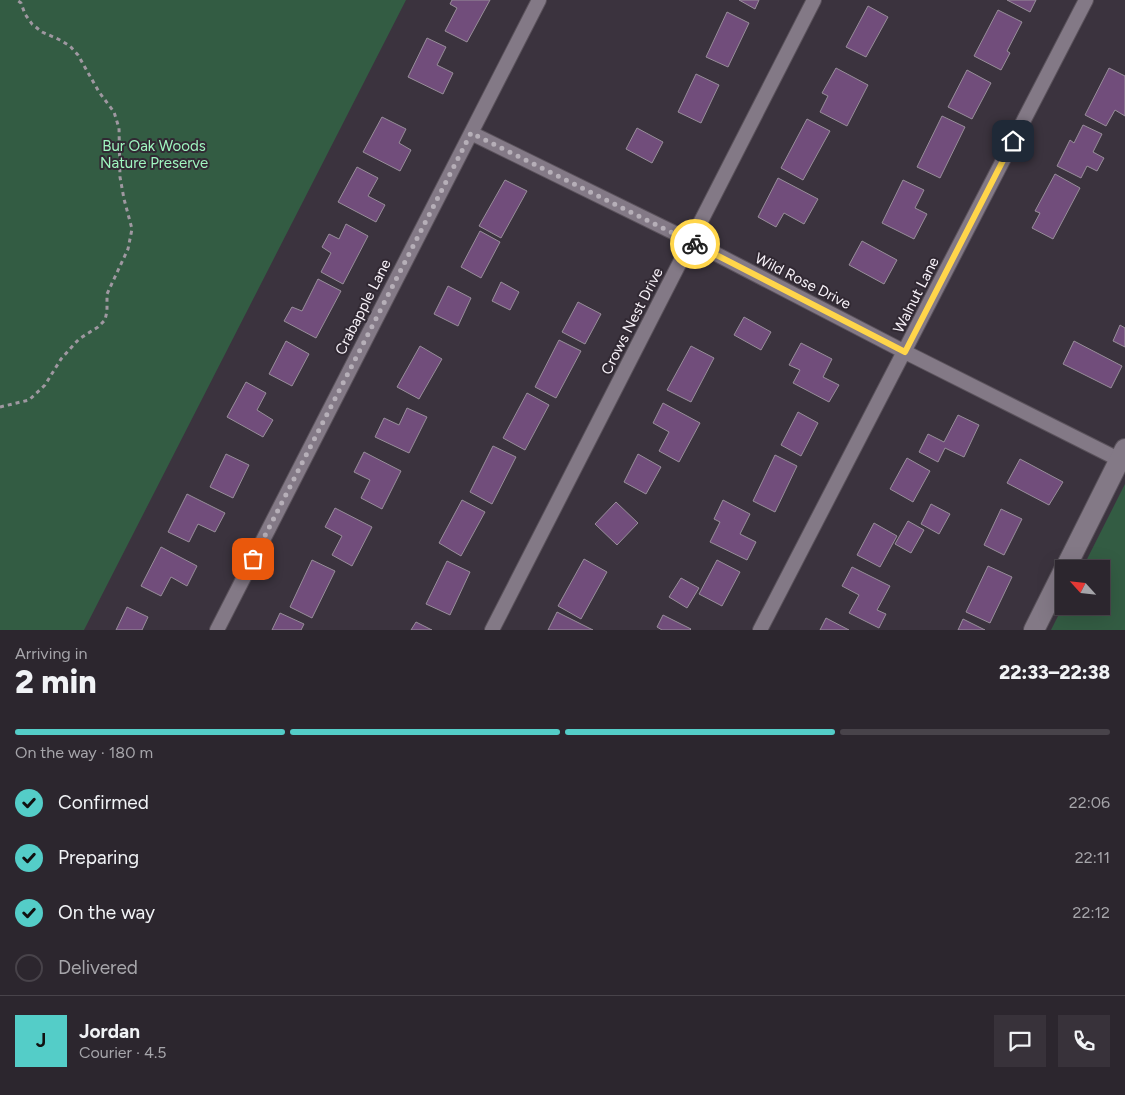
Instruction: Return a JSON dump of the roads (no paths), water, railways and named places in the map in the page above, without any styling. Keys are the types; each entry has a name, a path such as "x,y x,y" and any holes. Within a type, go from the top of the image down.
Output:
{"street":[{"name":"Crabapple Lane","path":"217,630 539,0"},
{"name":"Crows Nest Drive","path":"492,630 814,0"},
{"name":"Walnut Lane","path":"760,630 1086,0"},
{"name":"Wild Rose Drive","path":"471,133 691,241 905,352 1122,454"},
{"path":"1069,560 1122,454"},
{"path":"1034,630 1055,588"}],"park label":[{"name":"Bur Oak Woods Nature Preserve","path":"154,154"}]}
